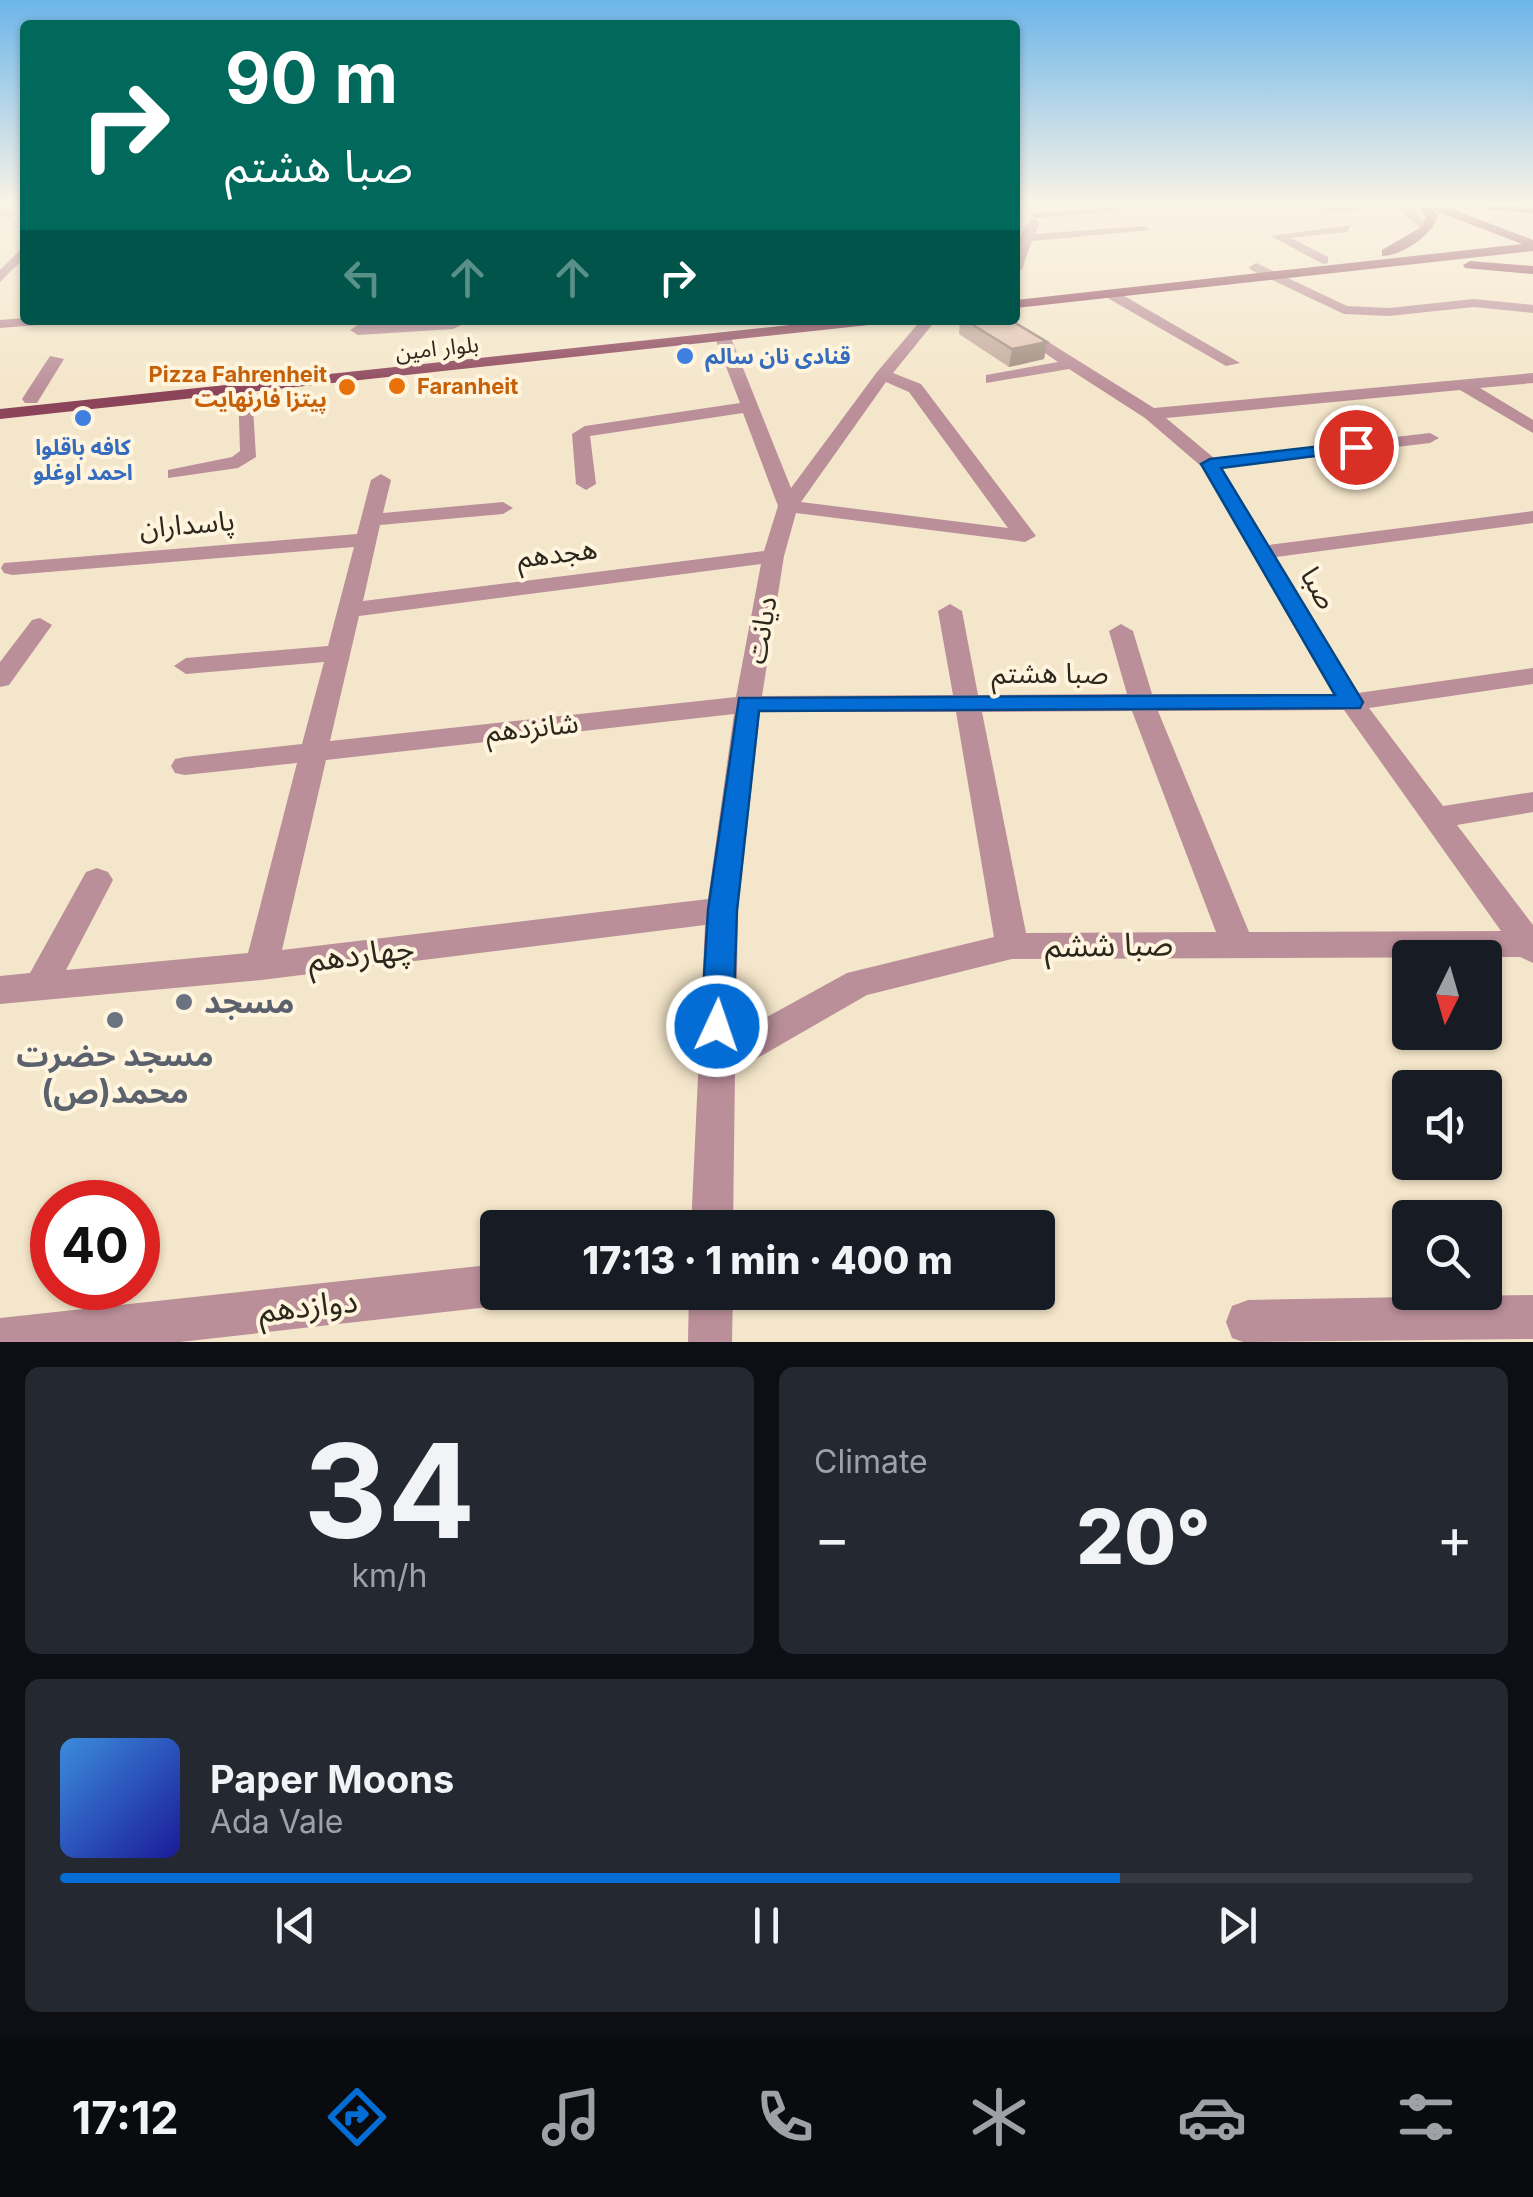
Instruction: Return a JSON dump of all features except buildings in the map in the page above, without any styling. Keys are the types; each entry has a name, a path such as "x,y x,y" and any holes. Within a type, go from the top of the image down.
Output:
{"main road":[{"path":"1020,291 1260,267"},
{"path":"1020,303 1333,267"},
{"path":"1497,267 1533,270"},
{"name":"بلوار امین","path":"0,414 244,391 720,332 746,325"},
{"name":"بلوار امین","path":"0,402 812,325"}],"street":[{"path":"1256,267 1344,310 1389,312 1474,303 1533,308"},
{"path":"1109,294 1232,364"},
{"path":"358,330 453,325"},
{"name":"دیانت","path":"712,1210 722,910 748,704 773,556 788,506 883,375 925,325"},
{"name":"صبا","path":"1012,325 1152,414 1210,464 1352,702 1532,946"},
{"path":"720,332 788,506 1024,536 915,388 883,375"},
{"path":"31,399 56,359"},
{"path":"992,380 1071,364"},
{"path":"1152,414 1466,388 1533,378"},
{"path":"1466,388 1533,428"},
{"path":"174,474 238,462 249,454 244,391"},
{"path":"586,484 581,434 586,431 749,408"},
{"path":"1210,464 1430,438"},
{"path":"261,966 380,480"},
{"name":"پاسداران","path":"12,568 368,530 503,508"},
{"path":"1263,552 1533,517"},
{"name":"هجدهم","path":"348,610 773,556"},
{"path":"950,611 1012,946"},
{"path":"0,680 40,625"},
{"path":"1121,632 1142,703 1237,943"},
{"path":"186,666 338,654"},
{"name":"صبا هشتم","path":"748,704 1352,702 1533,676"},
{"name":"شانزدهم","path":"185,766 748,704"},
{"path":"1436,818 1533,802"},
{"path":"40,987 97,880"},
{"name":"چهاردهم","path":"0,990 261,966 722,910"},
{"name":"صبا ششم","path":"715,1064 859,983 1012,946 1532,946"},
{"name":"دوازدهم","path":"0,1340 480,1287"},
{"path":"710,1342 711,1310"},
{"path":"1248,1322 1533,1317"}],"place":[{"name":"قنادی نان سالم","path":"685,356"},
{"name":"Faranheit","path":"397,386"},
{"name":"Pizza Fahrenheit پیتزا فارنهایت","path":"347,387"},
{"name":"کافه باقلوا احمد اوغلو","path":"83,418"},
{"name":"مسجد","path":"184,1002"},
{"name":"مسجد حضرت محمد(ص)","path":"115,1020"}],"route":[{"path":"717,1026 722,910 748,704 1352,702 1210,464 1356,447"}]}
